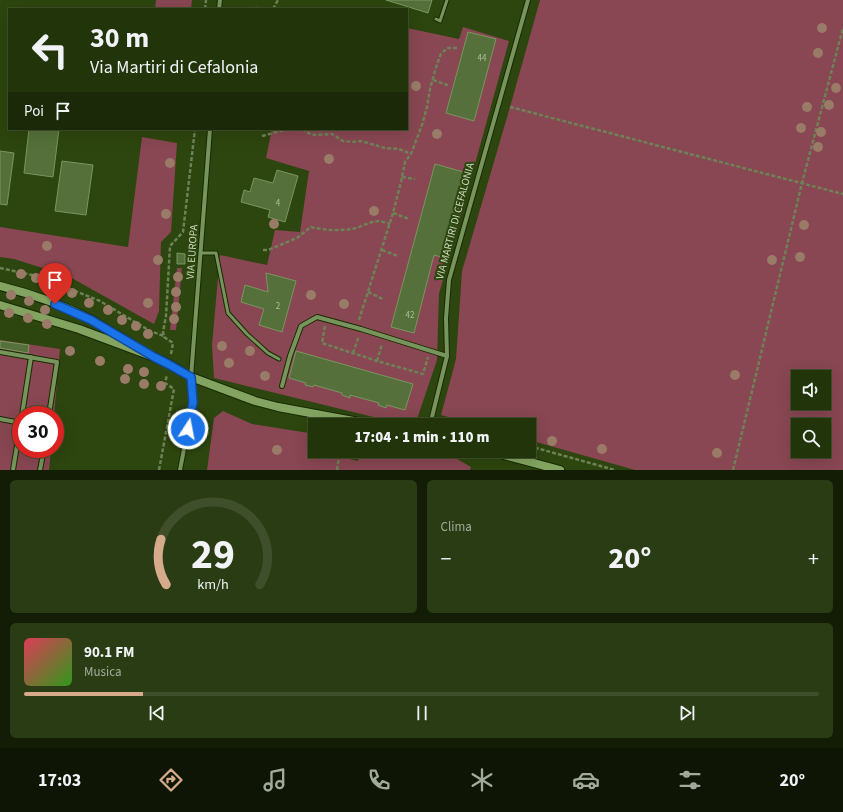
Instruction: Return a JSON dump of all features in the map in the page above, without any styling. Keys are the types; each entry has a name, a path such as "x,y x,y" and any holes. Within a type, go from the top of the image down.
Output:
{"street":[{"name":"VIA MARTIRI DI CEFALONIA","path":"432,418 447,356 446,318 449,280 528,0"},
{"name":"VIA EUROPA","path":"191,377 210,130"},
{"path":"0,286 41,298 69,309 191,377 254,401 337,418"},
{"path":"0,305 79,329 154,357"},
{"path":"282,386 290,356 301,326 317,317 447,356"},
{"path":"0,352 57,362 50,406"},
{"path":"23,406 31,357"},
{"path":"180,470 193,402 191,377"},
{"path":"0,419 12,421"},
{"path":"13,470 15,458"},
{"path":"40,470 42,458"},
{"path":"515,458 560,470"}],"lane":[{"path":"436,19 440,21 447,0"},
{"path":"200,253 216,253 228,313 247,334 268,353 279,359"}],"path":[{"path":"733,470 802,183 843,28"},
{"path":"354,353 368,292 390,224 405,162 411,154 422,125 441,54 447,48 457,48"},
{"path":"433,80 450,86"},
{"path":"510,107 843,194"},
{"path":"164,337 163,329 166,316 170,246 183,232 195,130"},
{"path":"262,136 284,130"},
{"path":"304,130 314,135 332,134 343,141 361,141 385,148 399,149 411,154"},
{"path":"402,177 416,179"},
{"path":"393,213 409,219"},
{"path":"263,250 268,250 297,238 311,227 340,230 380,222 390,224"},
{"path":"382,250 398,256"},
{"path":"0,268 41,277 100,301 173,343"},
{"path":"368,292 383,299"},
{"path":"326,320 322,343 376,361 422,374 430,351"},
{"path":"376,361 384,337"},
{"path":"159,470 174,389 165,383"},
{"path":"536,448 615,470"},
{"path":"336,470 339,458"}],"shaded area":[{"path":"156,0 192,0 191,8 155,8"},
{"path":"540,0 843,0 843,470 635,470 536,442 536,418 452,418 441,415 456,359 462,271"},
{"path":"463,27 509,41 439,294 437,360 417,418 377,418 214,378 212,345 220,255 267,265 275,230 300,232 309,171 266,158 272,130 408,130 408,28 459,39"},
{"path":"142,137 177,143 171,232 161,242 159,311 154,324 68,276 14,259 0,257 0,227 128,247"},
{"path":"177,268 182,268 176,330 170,330"},
{"path":"0,340 60,349 55,406 12,406 12,458 50,458 49,470 0,470"},
{"path":"223,411 252,424 308,433 308,458 345,458 358,461 359,458 455,458 471,467 470,470 207,470 214,418"}],"building":[{"path":"386,0 432,0 428,13"},
{"path":"468,32 496,39 474,121 446,113"},
{"path":"29,130 59,130 53,177 24,173"},
{"path":"0,151 14,153 7,205 0,204"},
{"path":"62,161 93,165 86,215 55,211"},
{"path":"435,164 467,173 445,258 434,255 414,333 391,327"},
{"path":"277,170 298,176 285,222 268,217 270,210 241,202 244,190 250,192 254,178 273,183"},
{"path":"177,253 185,254 185,264 177,264"},
{"path":"266,273 296,281 282,332 259,325 264,309 241,302 245,285 268,292"},
{"path":"0,341 29,345 28,353 0,348"},
{"path":"296,351 413,384 405,410 387,405 386,408 378,405 379,403 350,395 350,398 342,395 342,393 314,385 313,387 305,385 306,383 289,378"}],"route":[{"path":"55,304 91,320 191,377 193,402 188,429"}]}
